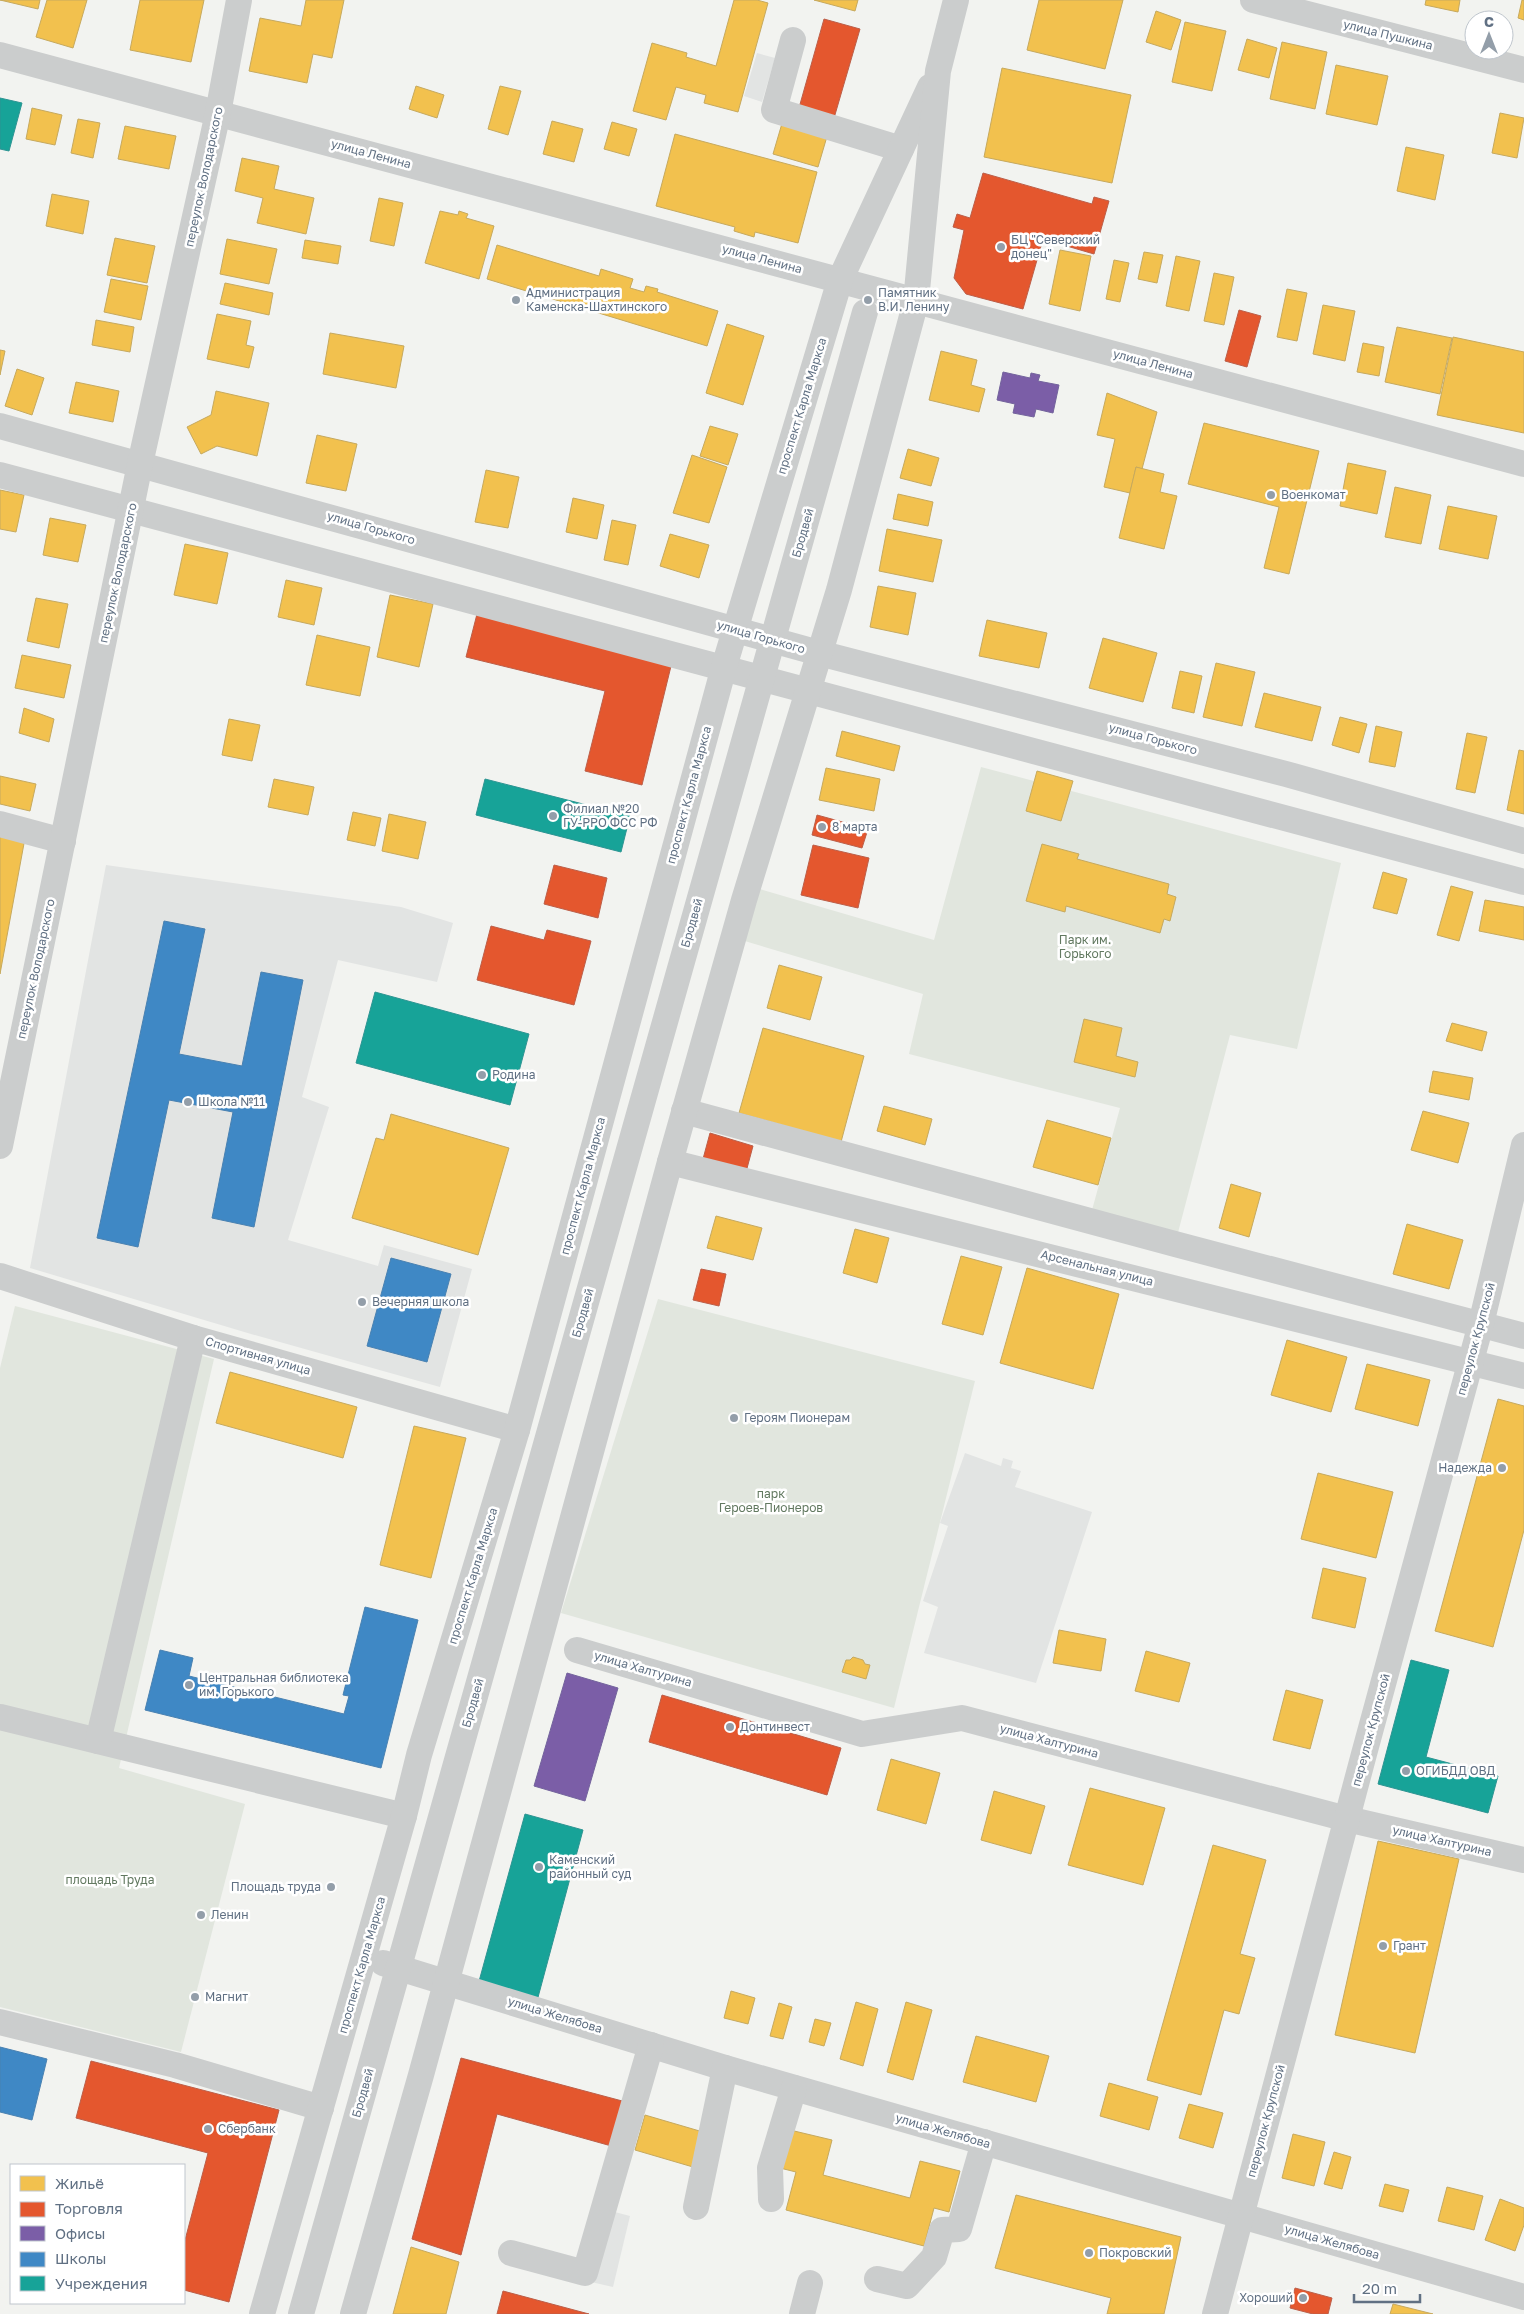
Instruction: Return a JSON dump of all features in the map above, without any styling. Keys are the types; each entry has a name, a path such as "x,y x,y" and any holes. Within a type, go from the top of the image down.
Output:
{"street":[{"name":"переулок Володарского","path":"0,1146 140,464 218,114 239,0"},
{"name":"проспект Карла Маркса","path":"353,2314 684,1111 744,900 839,590 916,301 938,71 956,0"},
{"name":"улица Пушкина","path":"1253,0 1524,70"},
{"path":"793,40 774,110 901,148"},
{"name":"улица Ленина","path":"0,55 1524,464"},
{"name":"проспект Карла Маркса","path":"262,2314 364,1959 419,1755 517,1430 724,667 840,280 938,71"},
{"name":"Бродвей","path":"301,2314 865,312"},
{"name":"улица Горького","path":"0,426 819,653 1286,774 1524,841"},
{"path":"0,474 724,667 761,679 808,690 1275,817 1524,882"},
{"path":"0,824 62,841"},
{"path":"684,1111 1524,1336"},
{"name":"переулок Крупской","path":"1215,2314 1471,1362 1524,1145"},
{"name":"Арсенальная улица","path":"670,1162 1524,1376"},
{"name":"Спортивная улица","path":"0,1276 193,1338 517,1430"},
{"path":"98,1741 193,1338"},
{"name":"улица Халтурина","path":"577,1650 862,1734 962,1718 1347,1819 1524,1860"},
{"path":"0,1717 404,1816"},
{"name":"улица Желябова","path":"364,1959 399,1966 725,2068 1524,2297"},
{"path":"0,2022 175,2065 321,2108"},
{"path":"511,2253 585,2272 651,2045"},
{"path":"696,2207 725,2068"},
{"path":"771,2199 770,2168 794,2088"},
{"path":"877,2279 907,2286 934,2257 942,2230 959,2229 984,2142"},
{"path":"802,2314 810,2283"}],"shaded area":[{"path":"757,53 775,58 762,102 744,96"},
{"name":"Школа №11","path":"106,865 401,907 453,923 437,982 338,960 302,1097 329,1107 288,1240 378,1266 384,1245 472,1269 440,1387 251,1334 30,1268"},
{"path":"965,1453 1001,1466 1003,1458 1013,1461 1011,1468 1021,1471 1015,1487 1092,1512 1036,1683 924,1653 938,1607 923,1601 948,1526 940,1523"},
{"path":"611,2211 630,2216 613,2287 591,2282"}],"green space":[{"name":"Парк им. Горького","path":"981,767 1341,863 1297,1049 1230,1035 1175,1244 1089,1221 1120,1108 909,1054 923,994 738,939 753,887 934,940"},
{"name":"парк Героев-Пионеров","path":"658,1299 975,1381 894,1708 561,1613"},
{"name":"площадь Труда","path":"15,1306 214,1359 119,1768 245,1804 181,2052 0,2007 0,1368"}],"building: Жильё":[{"path":"0,0 40,0 38,9"},
{"path":"47,0 87,0 73,48 36,37"},
{"path":"140,0 204,0 191,62 130,50"},
{"path":"306,0 344,0 332,58 313,54 307,83 249,71 260,18 301,26"},
{"path":"734,0 757,0 768,3 738,112 704,103 706,95 676,87 666,120 633,111 652,43 687,53 686,57 716,66"},
{"path":"814,0 858,0 855,11"},
{"path":"1039,0 1123,0 1105,69 1027,50"},
{"path":"1426,0 1460,0 1458,12 1425,5"},
{"path":"1522,0 1524,0 1524,20 1518,18"},
{"path":"1156,11 1181,20 1171,50 1146,42"},
{"path":"1185,22 1226,31 1212,91 1172,82"},
{"path":"1247,39 1277,48 1269,78 1238,70"},
{"path":"1282,42 1327,52 1315,109 1270,99"},
{"path":"1336,65 1388,76 1377,125 1326,114"},
{"path":"1002,68 1131,95 1112,183 984,157"},
{"path":"416,86 444,95 437,118 409,109"},
{"path":"500,86 521,91 508,135 488,129"},
{"path":"32,108 62,115 55,145 26,139"},
{"path":"1500,113 1524,118 1517,158 1492,153"},
{"path":"78,119 100,123 93,158 71,153"},
{"path":"783,120 828,133 818,167 773,154"},
{"path":"552,121 583,129 574,162 543,154"},
{"path":"612,122 637,129 629,156 604,149"},
{"path":"125,126 176,136 169,169 118,159"},
{"path":"675,134 817,172 798,243 755,232 754,237 734,231 735,227 656,206"},
{"path":"1406,147 1444,155 1435,200 1397,191"},
{"path":"242,158 279,166 274,189 314,198 306,234 257,223 263,198 235,191"},
{"path":"52,194 89,201 83,234 46,226"},
{"path":"379,198 403,203 394,246 370,241"},
{"path":"440,211 458,215 459,211 468,214 466,218 494,226 479,279 425,263"},
{"path":"115,238 155,246 147,283 107,275"},
{"path":"227,239 277,249 269,284 220,274"},
{"path":"305,240 341,246 338,264 302,258"},
{"path":"497,245 599,276 601,269 633,279 630,288 644,292 646,286 658,289 657,292 718,311 707,346 487,279"},
{"path":"1060,250 1091,256 1080,311 1049,304"},
{"path":"1144,252 1163,255 1157,283 1138,279"},
{"path":"1176,256 1200,261 1189,311 1166,306"},
{"path":"1114,260 1129,263 1120,302 1106,299"},
{"path":"1214,273 1234,277 1224,325 1204,321"},
{"path":"111,279 148,286 141,320 104,312"},
{"path":"225,283 273,293 269,315 220,304"},
{"path":"1287,289 1307,293 1297,341 1277,337"},
{"path":"1323,305 1355,311 1345,361 1313,354"},
{"path":"217,314 251,321 246,345 254,347 249,368 207,359"},
{"path":"96,320 134,327 130,352 92,345"},
{"path":"727,324 764,336 743,405 706,393"},
{"path":"1397,327 1452,338 1440,394 1385,382"},
{"path":"330,333 404,346 396,388 323,374"},
{"path":"1453,337 1524,352 1524,433 1437,415"},
{"path":"1363,343 1384,347 1379,376 1357,372"},
{"path":"0,350 5,351 0,375"},
{"path":"941,351 977,360 971,385 985,389 979,412 929,400"},
{"path":"17,369 44,378 32,415 5,406"},
{"path":"76,382 119,391 113,422 69,413"},
{"path":"216,391 269,403 257,456 217,446 201,454 187,427 211,415"},
{"path":"1107,393 1157,412 1142,469 1136,467 1130,493 1104,487 1115,439 1097,435"},
{"name":"Военкомат","path":"1204,423 1319,451 1289,574 1264,568 1279,507 1188,484"},
{"path":"710,426 738,434 728,465 700,456"},
{"path":"317,435 357,444 346,491 306,483"},
{"path":"908,449 939,458 931,486 900,478"},
{"path":"692,455 727,467 709,523 673,513"},
{"path":"1348,463 1386,471 1377,514 1340,506"},
{"path":"1136,467 1164,474 1160,492 1177,496 1164,549 1119,538"},
{"path":"486,470 519,477 508,528 475,522"},
{"path":"1395,487 1431,495 1421,544 1385,537"},
{"path":"0,490 24,495 16,532 0,529"},
{"path":"898,494 933,502 928,526 893,519"},
{"path":"573,498 604,505 597,539 566,532"},
{"path":"1448,506 1497,516 1488,559 1439,549"},
{"path":"50,518 86,525 78,562 43,555"},
{"path":"612,520 636,525 628,565 604,560"},
{"path":"887,529 942,540 933,582 879,571"},
{"path":"670,534 709,545 699,578 660,566"},
{"path":"185,544 228,553 217,604 174,595"},
{"path":"286,580 322,588 314,625 278,617"},
{"path":"878,586 916,593 908,635 870,627"},
{"path":"390,595 433,604 419,667 377,657"},
{"path":"36,598 68,604 59,648 27,641"},
{"path":"987,620 1047,633 1039,668 979,656"},
{"path":"317,635 370,647 360,696 306,685"},
{"path":"1103,638 1157,653 1143,702 1089,688"},
{"path":"22,655 71,665 64,698 15,688"},
{"path":"1216,663 1255,672 1242,726 1203,717"},
{"path":"1180,671 1202,676 1194,713 1172,708"},
{"path":"1264,693 1321,707 1312,741 1255,727"},
{"path":"24,708 54,719 49,742 19,733"},
{"path":"1340,717 1367,724 1359,753 1332,745"},
{"path":"229,719 260,725 252,761 222,755"},
{"path":"1376,726 1402,732 1395,767 1369,762"},
{"path":"842,731 900,746 894,771 836,756"},
{"path":"1467,733 1487,737 1475,793 1456,789"},
{"path":"1519,750 1524,751 1524,814 1507,810"},
{"path":"826,768 880,779 874,811 819,800"},
{"path":"1037,771 1073,781 1061,821 1026,811"},
{"path":"0,776 36,784 30,811 0,804"},
{"path":"274,779 314,787 308,815 268,807"},
{"path":"353,812 381,818 375,846 347,840"},
{"path":"389,814 426,822 418,859 382,851"},
{"path":"0,834 25,838 0,974"},
{"path":"1042,844 1079,854 1077,859 1169,884 1167,894 1176,897 1170,921 1164,919 1160,933 1066,906 1065,912 1026,901"},
{"path":"1383,872 1407,879 1397,914 1373,908"},
{"path":"1451,886 1473,892 1459,941 1437,935"},
{"path":"1485,900 1524,907 1524,940 1479,931"},
{"path":"779,965 822,977 810,1020 767,1008"},
{"path":"1084,1019 1122,1028 1116,1056 1138,1062 1135,1077 1074,1062"},
{"path":"1452,1023 1487,1032 1482,1051 1446,1041"},
{"path":"763,1028 864,1056 841,1142 739,1113"},
{"path":"1433,1071 1473,1078 1469,1100 1429,1092"},
{"path":"884,1106 932,1119 925,1145 877,1131"},
{"path":"1423,1111 1469,1123 1458,1163 1411,1150"},
{"path":"391,1114 509,1148 478,1255 352,1218 376,1138 384,1140"},
{"path":"1047,1120 1111,1138 1098,1185 1033,1167"},
{"path":"1231,1184 1261,1193 1249,1237 1219,1228"},
{"path":"716,1216 762,1228 753,1260 707,1248"},
{"path":"1407,1224 1463,1240 1449,1289 1393,1274"},
{"path":"855,1229 889,1238 877,1283 843,1273"},
{"path":"961,1256 1002,1267 983,1335 942,1324"},
{"path":"1027,1268 1119,1294 1093,1389 1000,1363"},
{"path":"1287,1340 1347,1357 1331,1412 1271,1395"},
{"path":"1367,1364 1430,1380 1418,1426 1355,1409"},
{"path":"230,1372 357,1407 343,1458 216,1423"},
{"name":"Надежда","path":"1498,1399 1524,1406 1524,1530 1493,1647 1435,1631"},
{"path":"414,1426 466,1438 431,1578 380,1565"},
{"path":"1318,1473 1393,1492 1376,1558 1301,1539"},
{"path":"1323,1568 1366,1578 1355,1628 1312,1618"},
{"path":"1059,1630 1106,1639 1101,1671 1053,1663"},
{"path":"1146,1651 1190,1663 1179,1702 1135,1691"},
{"path":"853,1657 863,1660 865,1664 870,1665 866,1679 842,1672 846,1660 850,1660"},
{"path":"1286,1690 1323,1700 1310,1749 1273,1740"},
{"path":"891,1759 940,1773 926,1824 877,1810"},
{"path":"1090,1788 1165,1808 1143,1885 1068,1865"},
{"path":"994,1791 1045,1806 1031,1854 981,1840"},
{"path":"1378,1841 1459,1859 1415,2053 1335,2035"},
{"path":"1213,1845 1266,1860 1240,1954 1255,1958 1239,2014 1224,2010 1201,2095 1147,2080"},
{"path":"731,1991 755,1998 748,2024 724,2018"},
{"path":"856,2002 878,2009 863,2066 840,2059"},
{"path":"906,2002 932,2010 913,2080 887,2072"},
{"path":"779,2003 792,2007 783,2039 770,2036"},
{"path":"815,2019 831,2023 824,2046 809,2042"},
{"path":"976,2036 1049,2056 1036,2102 963,2082"},
{"path":"1109,2083 1158,2097 1149,2130 1100,2116"},
{"path":"1189,2104 1223,2113 1213,2148 1179,2138"},
{"path":"645,2115 703,2132 693,2167 635,2150"},
{"path":"790,2130 832,2140 823,2175 910,2198 920,2161 960,2171 949,2212 934,2208 924,2246 786,2210 796,2172 780,2168"},
{"path":"1293,2134 1325,2142 1314,2186 1282,2178"},
{"path":"1334,2152 1351,2157 1342,2189 1324,2184"},
{"path":"1385,2184 1409,2190 1403,2212 1379,2206"},
{"path":"1447,2187 1483,2196 1474,2230 1438,2221"},
{"name":"Покровский","path":"1016,2195 1181,2237 1164,2314 1107,2314 1111,2298 995,2268"},
{"path":"1500,2199 1524,2208 1524,2225 1515,2251 1485,2240"},
{"path":"411,2247 459,2262 446,2314 393,2314"},
{"path":"1393,2304 1433,2314 1390,2314"}],"building: Торговля":[{"path":"824,19 860,29 832,125 797,115"},
{"name":"БЦ \"Северский донец\"","path":"983,173 1092,204 1094,197 1109,201 1094,254 1043,239 1023,309 966,294 954,278 964,230 953,227 957,214 970,218"},
{"path":"1239,310 1261,316 1247,367 1225,361"},
{"path":"477,614 672,662 642,785 585,771 605,691 466,657"},
{"path":"817,815 868,829 862,848 812,835"},
{"path":"813,845 869,858 858,908 801,895"},
{"path":"554,865 607,878 598,918 544,904"},
{"path":"491,926 544,940 547,930 591,941 574,1005 477,980"},
{"path":"710,1133 753,1146 746,1172 703,1159"},
{"path":"701,1269 726,1274 719,1306 693,1300"},
{"path":"662,1695 841,1748 827,1795 649,1742"},
{"path":"461,2058 626,2102 615,2147 497,2114 461,2255 412,2239"},
{"path":"91,2061 279,2110 229,2302 185,2290 185,2240 208,2153 76,2118"},
{"path":"1295,2288 1332,2298 1328,2314 1313,2314 1290,2308"},
{"path":"503,2291 589,2314 497,2314"}],"building: Офисы":[{"path":"1003,372 1030,378 1031,373 1040,375 1038,381 1059,385 1053,413 1036,409 1034,417 1013,413 1015,404 997,400"},
{"path":"567,1673 618,1688 585,1801 534,1786"}],"building: Школы":[{"path":"164,921 205,929 179,1054 242,1066 261,972 303,980 254,1227 212,1218 233,1112 169,1100 138,1247 97,1238"},
{"path":"391,1258 451,1274 427,1362 367,1346"},
{"name":"Центральная библиотека им. Горького","path":"365,1607 418,1620 381,1768 145,1710 160,1650 193,1658 189,1676 344,1714 349,1696 343,1695"},
{"path":"0,2047 47,2059 32,2120 0,2112"}],"building: Учреждения":[{"path":"0,98 22,103 9,151 0,149"},
{"name":"Филиал №20 ГУ-РРО ФСС РФ","path":"485,779 630,816 621,852 476,815"},
{"path":"375,992 529,1034 510,1105 356,1063"},
{"path":"1411,1660 1449,1670 1426,1757 1498,1776 1488,1813 1378,1784"},
{"path":"525,1814 583,1830 537,2001 478,1985"}],"place":[{"name":"БЦ \"Северский донец\"","path":"1001,247"},
{"name":"Администрация Каменска-Шахтинского","path":"516,300"},
{"name":"Памятник В.И. Ленину","path":"868,300"},
{"name":"Военкомат","path":"1271,495"},
{"name":"Филиал №20 ГУ-РРО ФСС РФ","path":"553,816"},
{"name":"8 марта","path":"822,827"},
{"name":"Родина","path":"482,1075"},
{"name":"Школа №11","path":"188,1102"},
{"name":"Вечерняя школа","path":"362,1302"},
{"name":"Героям Пионерам","path":"734,1418"},
{"name":"Надежда","path":"1502,1468"},
{"name":"Центральная библиотека им. Горького","path":"189,1685"},
{"name":"Донтинвест","path":"730,1727"},
{"name":"ОГИБДД ОВД","path":"1406,1771"},
{"name":"Каменский районный суд","path":"539,1867"},
{"name":"Площадь труда","path":"331,1887"},
{"name":"Ленин","path":"201,1915"},
{"name":"Грант","path":"1383,1946"},
{"name":"Магнит","path":"195,1997"},
{"name":"Сбербанк","path":"208,2129"},
{"name":"Покровский","path":"1089,2253"},
{"name":"Хороший","path":"1303,2298"}]}
